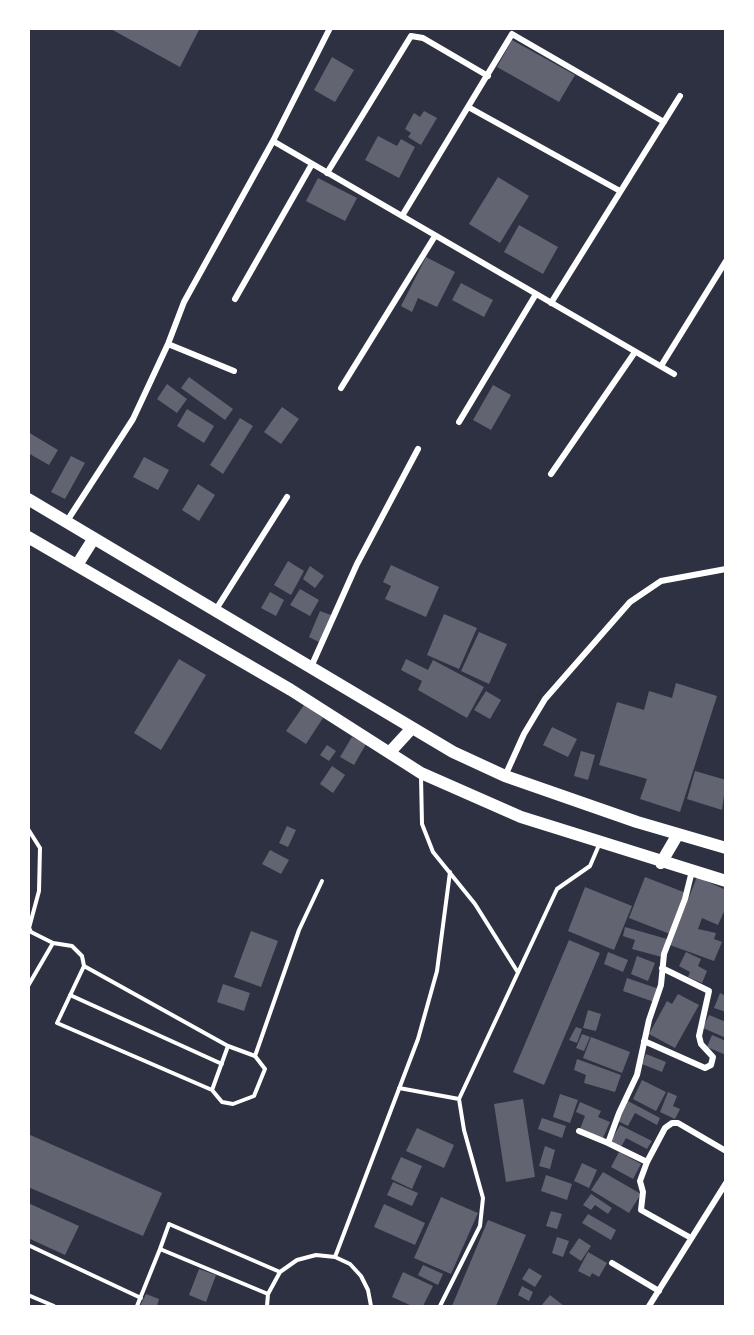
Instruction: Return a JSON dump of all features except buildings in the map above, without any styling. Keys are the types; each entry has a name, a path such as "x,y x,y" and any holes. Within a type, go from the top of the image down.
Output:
{"main road":[{"path":"28,499 453,752 506,776 726,848"},
{"path":"28,537 291,690 421,773 521,818 661,863 726,881"},
{"path":"77,565 94,538"},
{"path":"390,752 412,728"},
{"path":"661,863 678,834"}],"street":[{"path":"67,521 133,419 168,344 184,302 273,141 330,28"},
{"path":"402,216 470,108 512,34 664,122"},
{"path":"327,173 411,36 418,36 488,76"},
{"path":"551,303 680,96"},
{"path":"470,108 620,191"},
{"path":"273,141 674,374"},
{"path":"235,299 312,164"},
{"path":"341,388 435,236"},
{"path":"661,366 726,261"},
{"path":"459,422 536,294"},
{"path":"168,344 234,370"},
{"path":"551,474 635,352"},
{"path":"311,667 357,564 418,449"},
{"path":"215,610 287,497"},
{"path":"506,776 524,734 545,699 630,602 661,581 726,569"},
{"path":"608,1143 637,1075 644,1041 661,985 664,954 685,899 692,871"},
{"path":"644,1041 705,1068 711,1065 713,1057 701,1044 699,1036 709,991 662,968"},
{"path":"691,1238 640,1210 644,1192 640,1181 647,1162 665,1128 678,1123 726,1151"},
{"path":"579,1131 647,1162"},
{"path":"649,1306 726,1183"},
{"path":"612,1263 659,1291"}],"lane":[{"path":"421,773 422,824 433,852 475,904 517,971"},
{"path":"28,829 40,848 39,891 29,927 31,932 53,943 72,946 82,956 84,966 57,1023 212,1090 217,1098 228,1104 239,1103 254,1096 265,1069 255,1056 228,1046 84,966"},
{"path":"440,1306 480,1226 483,1198 464,1130 459,1099 557,889 590,866 601,842"},
{"path":"335,1257 418,1039 437,971 450,872"},
{"path":"255,1056 299,930 322,881"},
{"path":"28,986 53,943"},
{"path":"70,995 222,1064"},
{"path":"212,1090 228,1046"},
{"path":"399,1088 459,1099"},
{"path":"137,1306 169,1224 280,1272"},
{"path":"28,1245 141,1298"},
{"path":"160,1248 268,1294"},
{"path":"267,1306 268,1294 280,1272 297,1260 316,1255 335,1257 350,1264 361,1276 368,1290 371,1306"},
{"path":"28,1295 54,1306"}]}
